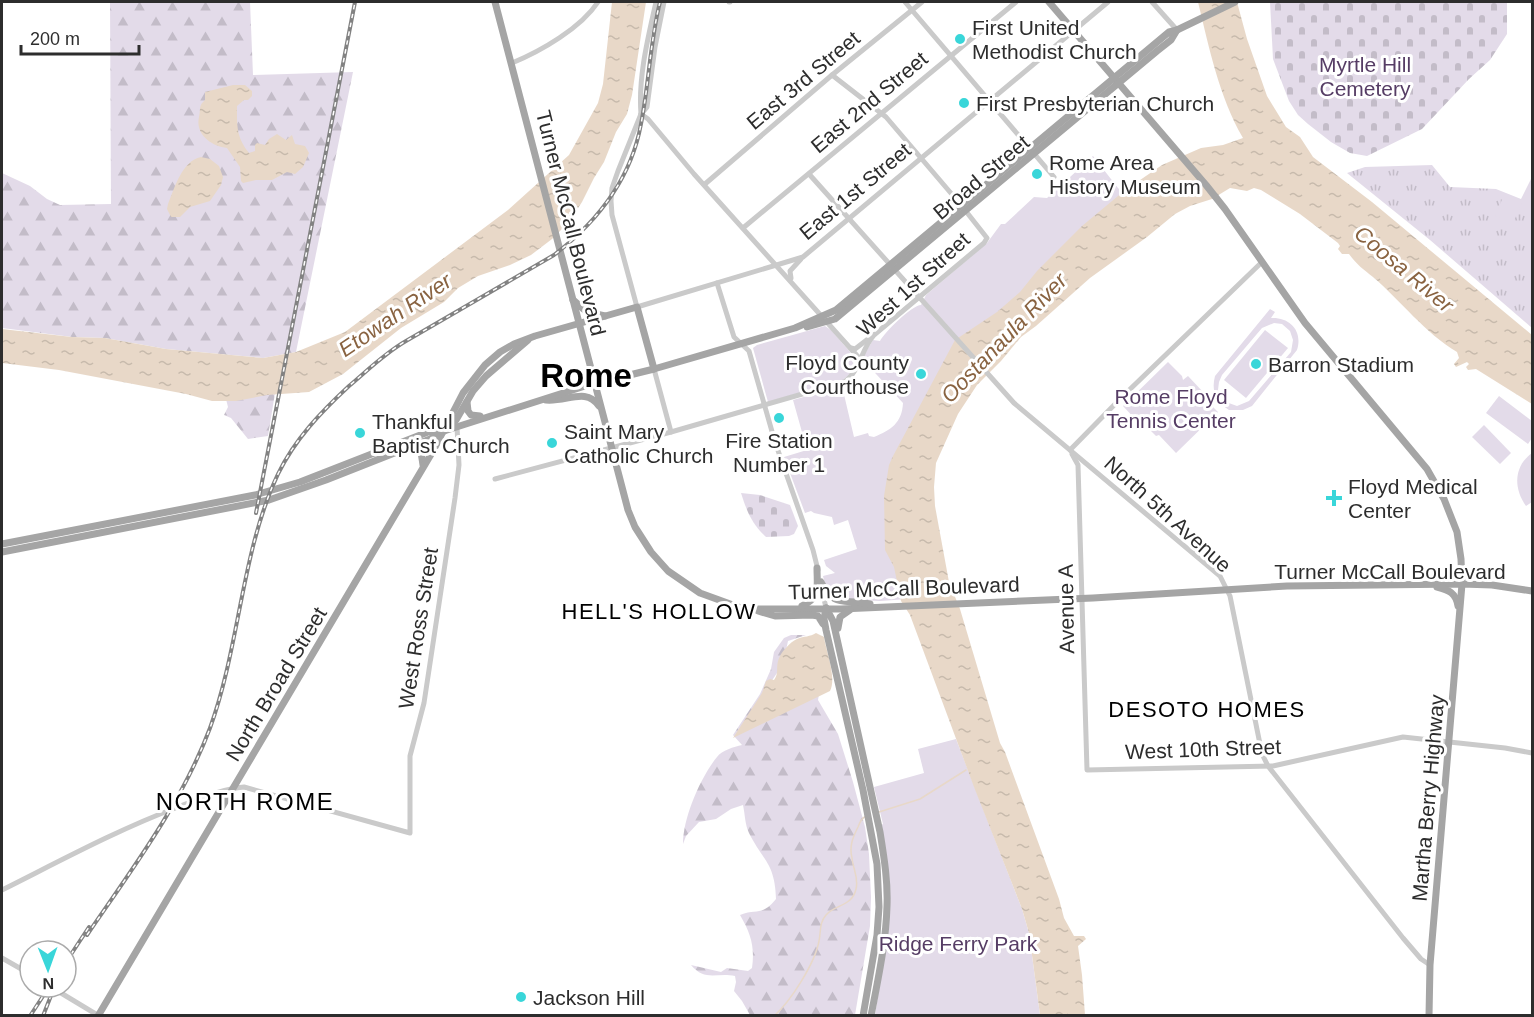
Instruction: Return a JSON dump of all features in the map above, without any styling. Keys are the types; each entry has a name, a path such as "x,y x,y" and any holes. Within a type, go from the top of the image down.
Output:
{"main road":[{"name":"Turner McCall Boulevard","path":"495,2 535,146 628,510 635,527 651,552 684,584 732,606 753,610 1083,598 1227,588 1462,584 1492,585 1533,591"},
{"name":"Martha Berry Highway","path":"1049,2 1225,209 1310,329 1427,469 1449,509 1461,559 1462,584 1430,965 1430,1016"},
{"name":"Broad Street","path":"444,430 585,386 654,369 825,319 835,319 893,267 1032,151 1171,40 1177,30 1235,2"},
{"path":"573,300 587,312 605,316"},
{"name":"East 1st Street","path":"444,430 456,402 485,365 500,352 548,332 637,307"},
{"path":"637,307 654,369"},
{"path":"2,552 239,507 297,491 430,439 456,420 473,391 486,376 530,339"},
{"path":"543,399 558,401 585,395 595,401 602,411"},
{"path":"467,402 471,416 489,415"},
{"path":"2,544 241,499 300,482 428,432 444,430"},
{"name":"North Broad Street","path":"99,1015 444,430"},
{"path":"365,464 415,449 422,454 423,466"},
{"path":"799,607 813,600 816,595 817,568"},
{"path":"821,582 828,596 834,600 882,606"},
{"path":"1429,585 1454,594 1460,614"},
{"path":"825,608 826,630 867,789"},
{"path":"825,608 832,621 856,724 875,827 885,861 887,911 871,1016"},
{"path":"855,608 840,617 837,626 858,719 856,724"},
{"path":"753,610 775,616 812,615 822,620 826,630"},
{"path":"863,1016 874,957 879,907 875,827"}],"street":[{"path":"512,63 538,51 560,36 589,14 598,2"},
{"path":"656,2 644,64 641,114 648,119 860,359"},
{"path":"637,307 611,207 612,188 641,114 647,107 664,2"},
{"path":"905,2 1054,177"},
{"name":"East 3rd Street","path":"705,184 832,75 922,2"},
{"name":"East 2nd Street","path":"743,228 1016,2"},
{"name":"East 1st Street","path":"637,307 803,257 1108,2"},
{"path":"1152,2 1177,30"},
{"path":"832,75 881,113 964,208"},
{"name":"North 5th Avenue","path":"809,174 1023,412 1220,576 1227,588 1234,611 1262,754 1268,766 1401,936 1421,959 1430,965"},
{"name":"West 1st Street","path":"495,479 611,449 844,382 852,377 866,345 874,336 982,245 987,238 964,208"},
{"path":"798,290 789,274 803,257"},
{"path":"1070,450 1122,396 1262,262"},
{"path":"717,283 734,337 749,351 817,568 825,608"},
{"path":"850,348 855,349 874,336"},
{"path":"654,369 671,432"},
{"name":"West Ross Street","path":"233,788 244,787 410,833 410,756 424,704 458,476 457,427"},
{"name":"Avenue A","path":"1070,450 1078,465 1087,770"},
{"name":"West 10th Street","path":"1087,770 1268,766 1397,737 1533,753"},
{"path":"2,890 104,838 151,817 217,791 233,788"},
{"path":"2,958 18,967"},
{"path":"72,999 99,1015"}],"green space":[{"path":"110,2 250,2 253,75 353,72 296,352 263,358 166,349 105,338 72,337 2,328 2,173 30,186 47,199 60,205 111,204"},
{"name":"Myrtle Hill Cemetery","path":"1270,2 1507,2 1507,34 1490,60 1422,129 1367,156 1350,153 1331,142 1298,115 1289,101 1273,59"},
{"name":"Floyd County Courthouse","path":"1093,156 1139,210 944,395 899,495 922,598 880,601 837,599 826,589 823,576 835,573 826,566 824,560 857,549 848,520 834,525 832,517 811,511 805,513 784,457 807,450 793,400 842,386 854,437 868,433 869,436 874,437 886,432 898,421 903,403 863,360 873,340 880,341 905,314 921,305 926,295 987,243 1001,224 1005,224 1034,197 1047,198"},
{"path":"1432,165 1450,187 1496,189 1521,199 1532,177 1532,328 1430,240 1347,173 1365,167"},
{"path":"1504,195 1522,203 1513,223 1495,216"},
{"path":"1270,309 1275,312 1271,318 1284,320 1296,331 1297,350 1252,406 1243,410 1229,410 1225,407 1218,400 1214,391 1215,376","holes":["1274,323 1282,324 1290,331 1293,340 1291,352 1249,401 1237,406 1226,402 1218,390 1222,375 1262,328"]},
{"path":"825,326 857,360 853,371 843,380 768,402 753,348"},
{"name":"Barron Stadium","path":"1265,330 1288,348 1246,398 1224,380"},
{"name":"Rome Floyd Tennis Center","path":"1168,362 1183,380 1188,376 1203,392 1200,396 1218,412 1176,453 1159,435 1156,436 1140,420 1137,421 1123,406"},
{"path":"275,393 268,436 248,439 231,418 224,415 228,407 226,399"},
{"path":"1499,396 1532,421 1532,438 1528,444 1486,413"},
{"path":"1484,425 1511,453 1500,464 1472,437"},
{"path":"1532,453 1532,502 1526,506 1519,492 1517,478 1522,464"},
{"path":"741,493 760,495 790,505 798,526 794,534 766,537 750,517"},
{"path":"791,635 806,635 788,641 783,664 771,682 820,689 818,700 838,734 865,827 869,854 870,926 855,1015 750,1015 734,991 735,976 706,975 691,965 721,972 727,968 748,971 752,968 751,941 740,915 763,910 776,899 771,870 749,833 743,805 731,809 716,819 699,822 686,836 683,844 689,811 699,787 719,755 728,749 742,745 733,735 760,694 771,669 774,652 784,638"},
{"name":"Ridge Ferry Park","path":"956,739 1022,909 1029,933 1040,1015 875,1015 886,944 881,825 883,824 874,787 924,773 918,749"}],"water":[{"name":"Etowah River","path":"612,2 646,2 632,95 627,114 616,132 604,162 569,222 531,255 478,276 458,288 444,302 401,328 343,374 309,392 267,395 236,401 212,401 59,370 2,363 2,329 72,337 105,338 166,349 263,358 296,352 345,332 508,210 569,155 598,103 603,84"},
{"path":"1198,2 1237,2 1267,96 1286,127 1300,137 1313,157 1372,202 1532,335 1532,404 1476,369 1468,370 1467,362 1456,367 1454,364 1459,358 1457,352 1424,326 1349,254 1342,254 1338,249 1340,246 1338,243 1300,214 1254,188 1247,191 1230,188 1212,199 1175,214 1090,278 1021,337 977,385 958,414 936,463 935,506 949,582 960,609 1000,743 1059,899 1064,918 1074,936 1084,936 1086,939 1078,946 1085,1015 1040,1015 1029,933 1022,909 910,615 901,601 894,567 885,550 884,496 889,465 893,456 955,340 997,312 1020,292 1037,271 1082,226 1124,191 1162,165 1201,148 1223,145 1243,138 1221,89"},
{"path":"233,85 245,85 252,91 252,96 248,100 244,100 237,106 238,131 249,153 255,151 257,143 265,145 277,134 286,140 292,135 295,144 305,146 309,153 303,167 295,174 287,172 272,180 243,183 240,167 227,148 215,145 202,134 198,123 205,92"},
{"path":"201,157 210,159 219,166 223,177 221,185 210,201 190,207 180,217 171,217 167,209 168,204 180,176 194,159"},
{"path":"816,633 824,637 832,672 830,691 733,738 762,693 766,681 776,678 778,661 783,651 794,640"}],"waterway":[{"path":"879,812 920,799 966,770"},
{"path":"774,1016 788,1001 807,970 817,950 824,918 830,911 847,902 854,895 857,881 851,846 860,822 866,816"}],"railway":[{"path":"256,513 355,2"},
{"path":"87,935 155,835 199,756 220,697 256,535 266,504 285,461 319,416 384,356 554,255 598,214 620,181 636,144 644,109 660,2"},
{"path":"78,944 89,927"},
{"path":"30,1016 41,999"},
{"path":"43,1016 50,999"}],"place":[{"name":"First United Methodist Church","path":"960,39"},
{"name":"First Presbyterian Church","path":"964,103"},
{"name":"Rome Area History Museum","path":"1037,174"},
{"name":"Barron Stadium","path":"1256,364"},
{"name":"Floyd County Courthouse","path":"921,374"},
{"name":"Fire Station Number 1","path":"779,418"},
{"name":"Thankful Baptist Church","path":"360,433"},
{"name":"Saint Mary Catholic Church","path":"552,443"},
{"name":"Floyd Medical Center","path":"1334,498"},
{"name":"Jackson Hill","path":"521,997"}],"district":[{"name":"Rome","path":"586,375"},
{"name":"HELL'S HOLLOW","path":"659,611"},
{"name":"DESOTO HOMES","path":"1207,709"},
{"name":"NORTH ROME","path":"245,801"}],"water label":[{"name":"Coosa River","path":"1404,269"},
{"name":"Oostanaula River","path":"1004,338"}]}
